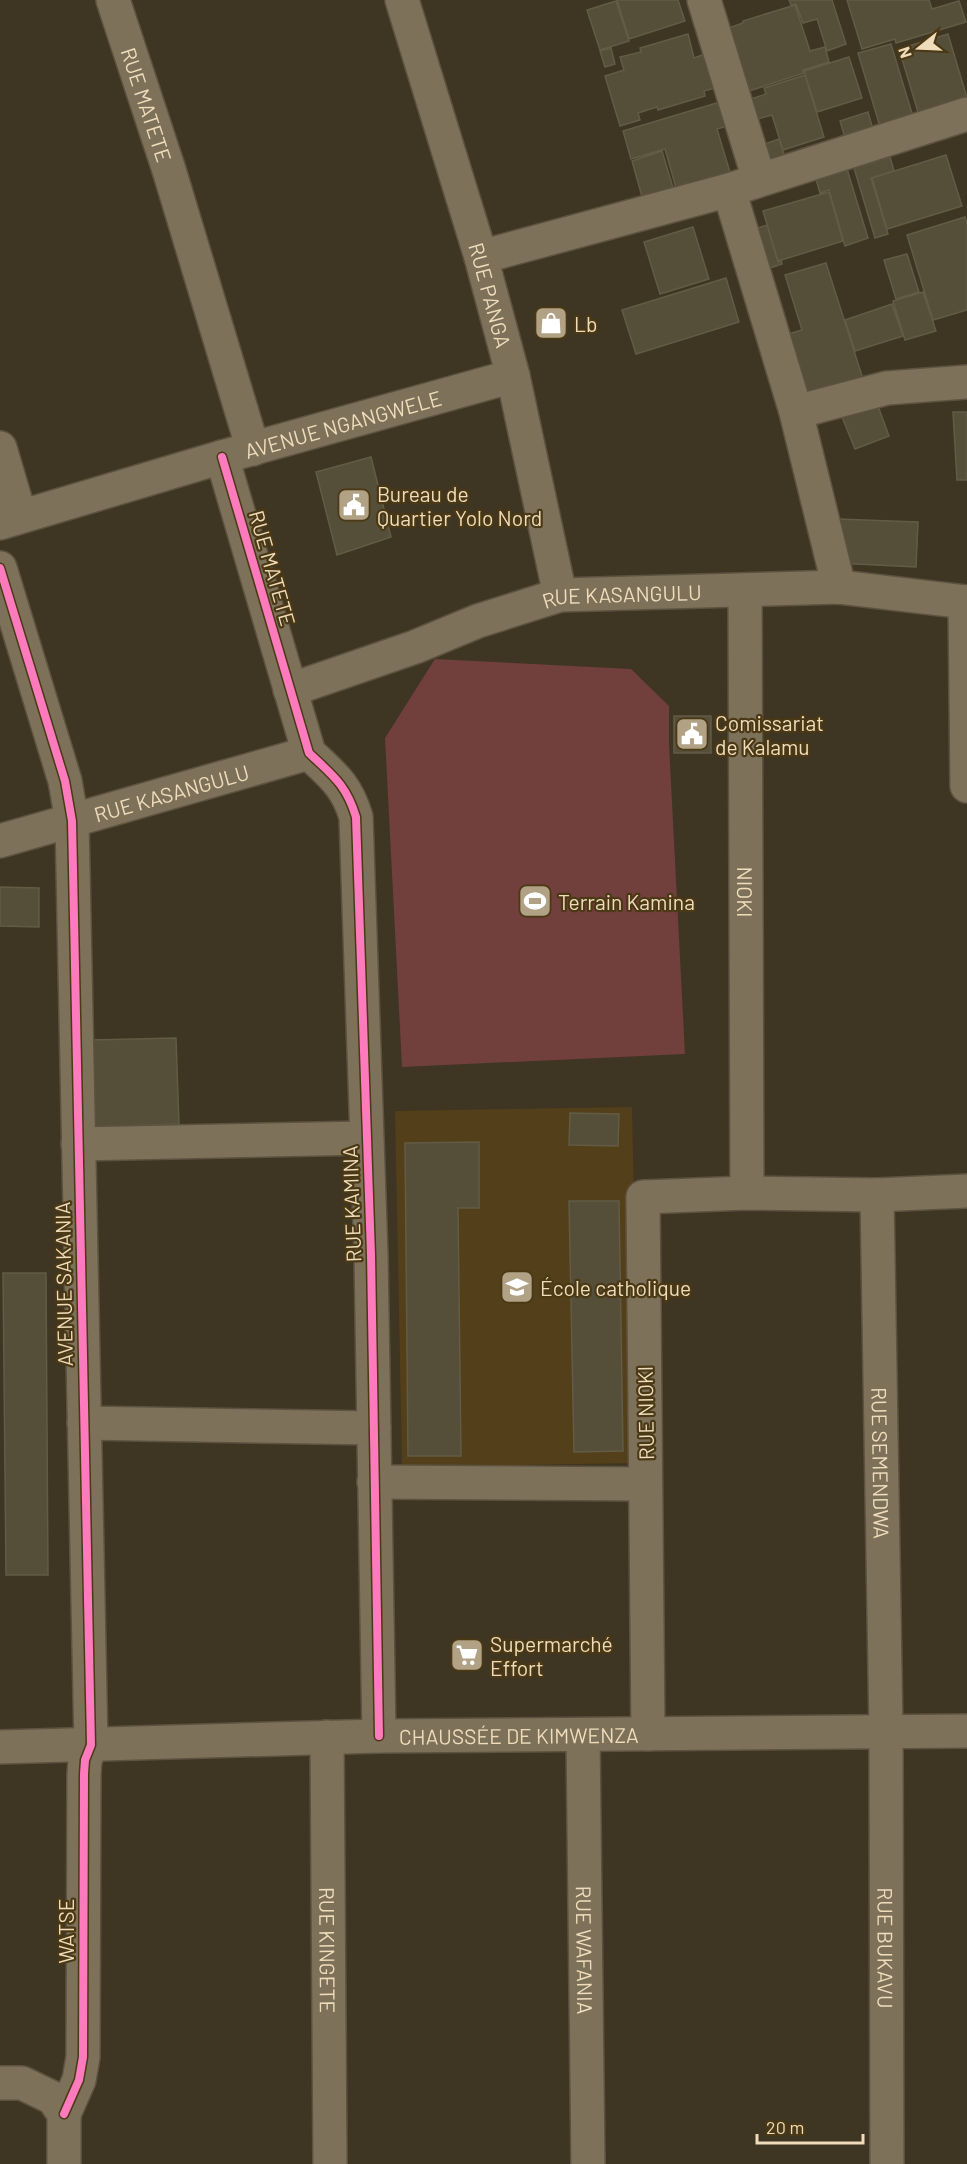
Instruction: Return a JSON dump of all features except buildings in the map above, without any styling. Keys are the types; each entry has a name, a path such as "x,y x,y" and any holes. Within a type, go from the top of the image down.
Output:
{"street":[{"name":"RUE MATETE","path":"113,0 169,170 253,449"},
{"name":"RUE PANGA","path":"402,0 481,257 513,376 560,595"},
{"path":"704,0 759,179"},
{"path":"481,257 729,190 967,114"},
{"path":"729,190 796,412 839,587"},
{"name":"AVENUE NGANGWELE","path":"10,520 222,457 513,376"},
{"path":"796,412 888,388 967,382"},
{"path":"0,448 10,520"},
{"name":"RUE MATETE","path":"222,457 290,690"},
{"name":"AVENUE SAKANIA","path":"0,568 65,782 72,821 91,1745"},
{"name":"RUE KASANGULU","path":"290,690 415,647 478,621 560,595 839,587 966,602"},
{"name":"NIOKI","path":"745,590 747,1193"},
{"path":"966,602 967,786"},
{"name":"RUE KAMINA","path":"290,690 309,753 339,782 350,797 356,817 371,1255 379,1736"},
{"name":"RUE KASANGULU","path":"0,841 309,753"},
{"path":"78,1144 366,1138"},
{"path":"747,1193 877,1195 967,1191"},
{"name":"RUE NIOKI","path":"648,1734 643,1197 747,1193"},
{"name":"RUE SEMENDWA","path":"877,1195 886,1731"},
{"path":"84,1423 374,1428"},
{"path":"374,1482 645,1484"},
{"name":"RUE BUKAVU","path":"886,1731 888,2164"},
{"name":"CHAUSSÉE DE KIMWENZA","path":"0,1747 379,1736 967,1731"},
{"name":"RUE WAFANIA","path":"583,1736 588,2164"},
{"name":"RUE KINGETE","path":"327,1737 330,2164"},
{"name":"WATSE","path":"64,2114 79,2080 83,2057 84,1773 85,1760 91,1745"},
{"path":"0,2083 22,2083 52,2098 64,2114 64,2164"}],"shaded area":[{"name":"Terrain Kamina","path":"435,659 631,669 669,706 685,1054 402,1067 385,738"},
{"name":"École catholique","path":"632,1107 640,1463 402,1467 395,1111"}],"cycle path":[{"path":"222,457 309,753 343,788 356,817 371,1255 379,1736"},
{"path":"0,568 65,781 72,821 91,1745 85,1760 84,1774 83,2057 79,2080 64,2114"}],"place":[{"name":"Lb","path":"551,323"},
{"name":"Bureau de Quartier Yolo Nord","path":"354,505"},
{"name":"Comissariat de Kalamu","path":"692,734"},
{"name":"Terrain Kamina","path":"535,901"},
{"name":"École catholique","path":"517,1287"},
{"name":"Supermarché Effort","path":"467,1655"}]}
